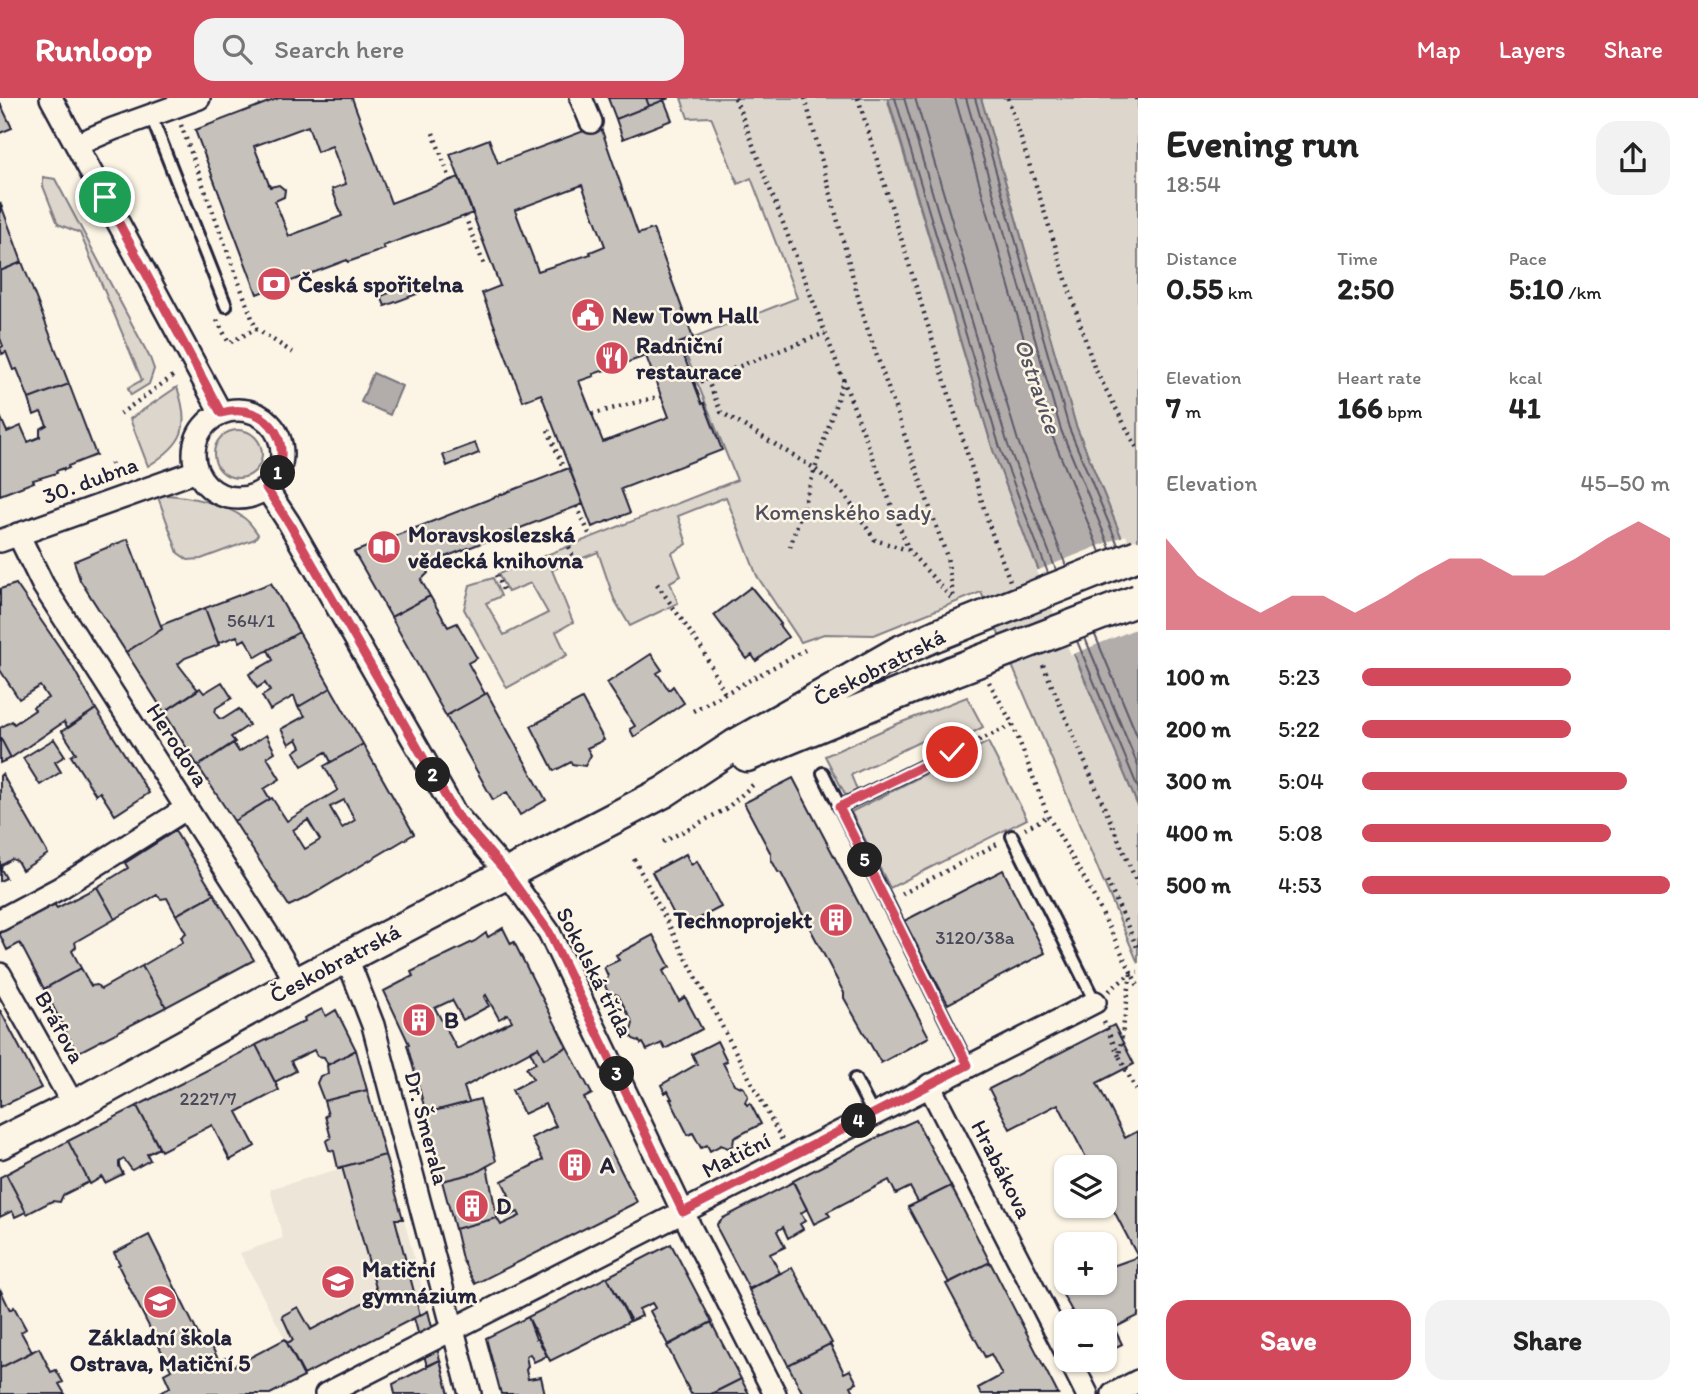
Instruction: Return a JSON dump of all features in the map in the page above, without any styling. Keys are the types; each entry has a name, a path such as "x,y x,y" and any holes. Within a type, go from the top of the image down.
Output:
{"main road":[{"name":"Českobratrská","path":"834,705 900,651 1138,555"},
{"name":"Českobratrská","path":"0,1143 74,1106 297,983 834,705 951,672 1138,600"}],"street":[{"path":"51,98 221,413"},
{"path":"78,144 199,98"},
{"path":"581,98 591,122"},
{"path":"238,410 255,413 275,430 281,445 281,463 275,478 266,488 247,497 230,497 214,490 197,471 194,454 197,437 207,423 221,413 238,410"},
{"name":"30. dubna","path":"9,538 197,471"},
{"name":"Sokolská třída","path":"266,488 289,523 455,813 507,873 549,932 683,1212 775,1394"},
{"name":"Herodova","path":"9,538 43,585 297,983"},
{"path":"0,920 60,888 187,808"},
{"name":"Dr. Šmerala","path":"347,958 373,1025 470,1394"},
{"name":"Bráfova","path":"0,974 74,1106"},
{"name":"Matiční","path":"326,1394 1095,1002"},
{"name":"Hrabákova","path":"929,1085 1054,1329"},
{"path":"1076,1372 1087,1394"},
{"path":"1113,1394 1138,1381"}],"lane":[{"path":"151,116 226,306"},
{"path":"839,807 952,752"},
{"path":"823,773 968,1065"},
{"path":"1012,836 1095,1002"},
{"path":"855,1079 873,1114"}],"path":[{"path":"735,98 909,551 955,602 947,557 864,319 805,98"},
{"path":"858,98 991,531 1010,581"},
{"path":"1008,98 1094,367 1138,450"},
{"path":"1136,98 1138,104"},
{"path":"175,107 256,329 295,354"},
{"path":"433,133 451,181"},
{"path":"465,216 484,265"},
{"path":"229,344 256,329"},
{"path":"694,384 825,333"},
{"path":"120,414 173,376"},
{"path":"790,547 844,378"},
{"path":"707,379 721,412 814,468 845,495 875,540 909,551"},
{"path":"592,414 661,396"},
{"path":"548,430 564,470"},
{"path":"577,506 591,538"},
{"path":"569,547 575,562"},
{"path":"496,575 505,594"},
{"path":"657,584 702,649 725,694"},
{"path":"693,711 805,650"},
{"path":"1043,665 1138,885"},
{"path":"993,689 1013,725 1048,816 1088,885 1138,986"},
{"path":"952,752 1013,725"},
{"path":"663,842 726,808"},
{"path":"885,902 1048,816"},
{"path":"634,859 790,1157"},
{"path":"1107,881 1138,948"},
{"path":"1131,973 1138,972"},
{"path":"1119,1056 1131,973"},
{"path":"1095,1002 1138,1094"}],"shaded area":[{"name":"Matiční gymnázium","path":"387,1155 428,1311 304,1375 240,1253 283,1238 270,1189"}],"green space":[{"name":"Komenského sady","path":"681,98 887,98 993,450 1027,542 1138,806 1138,963 981,592 874,635 824,634 801,642 757,576 726,497 678,516 687,544 672,553 681,576 670,582 678,603 630,626 614,599 598,552 552,570 573,622 556,632 567,655 507,688 464,609 470,585 493,578 501,596 486,603 504,635 548,613 531,583 508,592 498,574 737,480 681,343 797,298 751,178 738,184 711,117 688,118"},
{"path":"981,98 1138,98 1138,578 1076,426"},
{"path":"43,177 55,179 150,358 154,369 149,384 131,395 128,388 142,380 80,233 58,224 43,186"},
{"path":"177,387 183,413 181,433 170,450 148,466 130,419"},
{"path":"238,430 255,437 262,454 255,471 238,478 221,471 214,454 221,437"},
{"path":"166,495 196,499 227,509 246,520 258,534 255,539 201,559 188,560 178,553 158,497"},
{"path":"967,697 983,727 950,745 942,731 851,775 857,790 846,796 825,756"},
{"path":"988,742 1027,819 890,888 851,812"}],"water":[{"name":"Ostravice","path":"888,98 981,98 1076,426 1138,578 1138,806 1027,542 993,450"},
{"path":"373,373 402,386 390,415 361,402"}],"pier":[{"path":"1126,535 1138,568 1138,628 1071,655 1036,571"}],"building":[{"path":"279,98 352,98 391,203 459,177 473,213 383,246 385,249 348,262 347,260 257,294 195,130","holes":["308,126 317,152 332,146 346,184 332,189 342,216 289,236 275,201 284,197 285,190 279,185 270,187 254,146"]},
{"path":"608,98 646,98 649,106 616,119"},
{"path":"646,98 669,98 649,106"},
{"path":"664,100 672,120 623,139 616,119"},
{"path":"0,103 12,128 0,133"},
{"name":"New Town Hall","path":"600,125 638,234 653,229 693,338 679,343 722,450 621,489 630,513 592,527 541,394 523,401 482,293 500,286 450,154 489,139 498,163","holes":["582,185 605,246 590,252 591,254 538,271 515,210","646,356 669,417 603,442 579,381"]},
{"path":"0,202 22,262 0,271"},
{"path":"22,262 69,384 29,399 17,369 13,370 6,352 2,354 0,348 3,346 0,338 0,271"},
{"path":"413,284 417,294 385,306 381,296"},
{"path":"69,384 96,455 0,495 0,416 7,432 21,426 28,442 40,437 40,429 47,425 41,412 34,415 29,399"},
{"path":"475,443 479,453 447,466 443,455"},
{"path":"569,468 583,504 424,565 428,573 421,580 430,596 391,617 354,552"},
{"path":"128,539 162,629 126,652 80,580 74,561"},
{"path":"271,583 299,632 256,657 245,639 240,642 237,636 218,643 205,608"},
{"path":"16,584 71,664 96,709 68,728 64,722 11,758 0,737 0,728 12,721 14,724 48,698 40,686 19,699 0,670 0,589"},
{"path":"751,587 781,624 779,625 788,637 756,661 752,655 747,659 714,615"},
{"path":"430,596 448,627 457,623 477,658 468,663 485,694 446,716 391,617"},
{"path":"205,608 219,645 185,658 178,664 198,690 164,712 126,652 162,629 161,625"},
{"path":"299,632 331,688 298,707 294,696 270,710 262,696 270,691 265,683 257,688 249,674 273,660 268,650"},
{"path":"651,654 662,670 657,673 669,690 673,686 684,703 634,737 630,729 635,726 607,683"},
{"path":"222,682 232,698 216,708 215,713 223,719 239,709 249,725 231,737 235,742 198,766 164,712 200,688 204,693"},
{"path":"331,688 363,744 331,762 326,752 302,766 294,752 301,747 297,739 289,744 281,729 305,716 298,707"},
{"path":"487,693 546,800 520,815 507,792 493,800 446,716"},
{"path":"582,699 604,740 587,748 591,755 585,766 571,762 554,771 531,726"},
{"path":"96,709 149,793 115,815 100,792 96,795 71,756 76,753 62,731"},
{"path":"266,735 275,752 267,757 280,779 264,789 270,799 234,821 198,766 233,743 239,752"},
{"path":"0,737 11,758 0,763"},
{"path":"54,739 65,756 55,762 61,772 40,785 23,758"},
{"path":"363,744 414,834 289,906 234,821 272,798 287,821 338,790 324,766","holes":["344,800 355,820 342,828 330,807","308,820 320,840 305,849 293,830"]},
{"path":"2,774 48,854 22,870 17,861 12,859 2,865 1,869 6,878 0,881 0,776"},
{"name":"Technoprojekt","path":"793,778 929,1037 881,1063 844,998 844,993 771,859 771,854 744,803"},
{"path":"175,831 214,894 176,915 167,898 161,899 157,895 115,919 97,887 128,868 125,863"},
{"path":"686,854 691,865 697,861 721,907 681,928 652,872"},
{"path":"1003,870 1045,953 948,1004 904,921"},
{"path":"97,887 115,919 75,942 76,947 72,951 81,968 44,989 20,943 7,950 0,929 53,903 57,908"},
{"path":"214,894 254,960 166,1007 142,966 183,942 181,937 186,933 176,915"},
{"name":"B","path":"503,928 511,944 514,942 567,1047 544,1059 538,1047 464,1087 469,1102 426,1113 407,1045 409,1044 384,991 413,976 411,972 486,933 488,937","holes":["486,995 499,1019 508,1014 512,1021 457,1049 435,1008 452,1000 463,1020 489,1006 484,997"]},
{"path":"653,935 670,967 663,971 679,1001 685,997 702,1029 665,1049 662,1043 647,1050 643,1043 633,1039 630,1034 633,1023 618,995 608,992 605,986 608,976 604,967 619,960 616,955"},
{"path":"142,966 166,1007 77,1053 44,989 81,968 91,986 97,985 101,989"},
{"path":"322,1009 326,1016 336,1010 356,1050 328,1065 324,1057 317,1056 314,1050 291,1061 296,1071 275,1082 256,1045 305,1021 304,1018"},
{"path":"0,1010 41,1088 0,1107"},
{"path":"1114,1025 1134,1064 1097,1083 1125,1138 1138,1131 1138,1257 1117,1217 1117,1155 1085,1155 1058,1104 1010,1129 989,1089"},
{"path":"717,1041 727,1061 723,1063 734,1084 744,1088 748,1096 745,1102 747,1105 750,1103 761,1124 734,1138 733,1145 728,1148 721,1145 710,1151 707,1145 701,1148 693,1133 688,1135 668,1091 665,1093 661,1085 697,1064 692,1054"},
{"path":"256,1045 279,1090 237,1112 255,1146 230,1160 212,1125 161,1151 137,1106"},
{"name":"A","path":"538,1047 544,1059 567,1047 592,1094 584,1098 637,1202 475,1284 462,1259 455,1229 497,1218 501,1225 520,1216 518,1212 508,1217 499,1200 509,1195 502,1181 543,1160 531,1138 556,1126 545,1104 524,1114 512,1090 533,1079 526,1068 536,1063 530,1051"},
{"path":"356,1050 367,1090 324,1101 317,1083 320,1076 328,1074 327,1065"},
{"path":"367,1090 385,1155 338,1168 334,1151 329,1150 326,1141 331,1138 324,1101"},
{"path":"480,1099 496,1161 475,1173 442,1181 426,1113"},
{"path":"137,1106 159,1148 147,1154 150,1160 132,1170 124,1159 119,1162 123,1174 105,1183 102,1177 90,1184 68,1141"},
{"path":"916,1120 951,1186 918,1202 910,1187 896,1194 889,1180 827,1212 830,1216 814,1224 793,1181"},
{"path":"68,1141 89,1182 63,1195 60,1202 52,1201 27,1214 6,1174"},
{"path":"385,1155 403,1219 395,1219 420,1315 304,1375 287,1343 293,1340 282,1316 298,1307 311,1330 378,1295 342,1167"},
{"name":"D","path":"487,1166 497,1218 455,1229 442,1181 475,1173"},
{"path":"6,1174 26,1212 15,1217 12,1211 0,1217 0,1177"},
{"path":"793,1182 807,1209 801,1213 805,1221 800,1224 803,1229 788,1238 783,1227 777,1231 785,1247 770,1254 780,1273 749,1289 717,1224 723,1218"},
{"path":"951,1186 990,1262 949,1283 908,1207"},
{"name":"Základní škola Ostrava, Matiční 5","path":"149,1235 205,1348 211,1345 219,1361 225,1358 230,1368 285,1339 304,1377 270,1394 158,1394 170,1387 164,1374 171,1370 114,1253"},
{"path":"671,1244 712,1322 668,1345 650,1311 655,1308 652,1303 639,1309 642,1316 631,1321 607,1277"},
{"path":"1138,1257 1138,1316 1117,1326 1117,1309 1071,1309 1063,1295 1117,1295 1117,1264"},
{"path":"990,1262 1058,1394 981,1394 978,1388 1002,1375 991,1354 985,1357 946,1284"},
{"path":"792,1267 832,1343 788,1365 749,1290"},
{"path":"607,1277 630,1321 550,1361 528,1317"},
{"path":"0,1289 10,1310 14,1307 26,1329 21,1332 32,1352 0,1368"},
{"path":"428,1311 440,1360 427,1366 414,1318"},
{"path":"528,1317 536,1339 547,1356 534,1362 530,1354 526,1356 526,1370 528,1379 541,1377 545,1394 501,1394 486,1338"},
{"path":"711,1322 741,1379 711,1394 691,1394 667,1346"},
{"path":"1117,1334 1122,1344 1117,1346"},
{"path":"830,1344 844,1373 850,1370 857,1383 851,1386 855,1394 803,1394 788,1365"},
{"path":"39,1348 51,1372 56,1370 63,1382 59,1384 65,1394 0,1394 0,1368"},
{"path":"440,1360 449,1394 395,1394 393,1384"},
{"path":"741,1379 749,1394 711,1394"}],"place":[{"name":"Česká spořitelna","path":"274,284"},
{"name":"New Town Hall","path":"588,315"},
{"name":"Radniční restaurace","path":"612,358"},
{"name":"Moravskoslezská vědecká knihovna","path":"384,547"},
{"name":"Technoprojekt","path":"836,920"},
{"name":"B","path":"419,1020"},
{"name":"A","path":"575,1165"},
{"name":"D","path":"472,1206"},
{"name":"Matiční gymnázium","path":"338,1282"},
{"name":"Základní škola Ostrava, Matiční 5","path":"160,1302"}],"route":[{"path":"105,197 221,413 238,410 255,413 269,423 279,437 282,454 279,471 266,488 289,523 455,813 507,873 549,932 683,1212 968,1065 839,807 952,752"}]}
